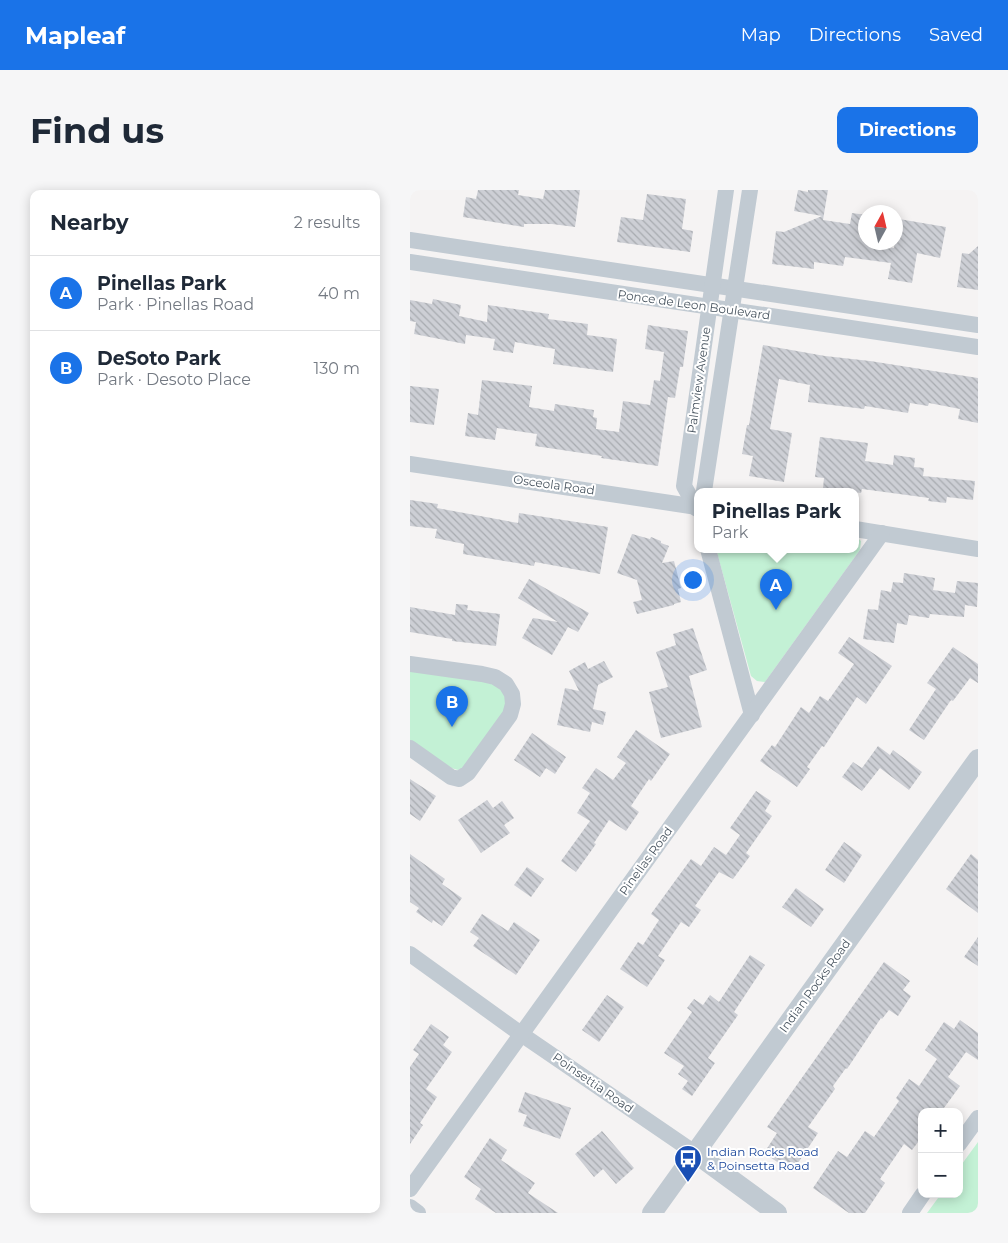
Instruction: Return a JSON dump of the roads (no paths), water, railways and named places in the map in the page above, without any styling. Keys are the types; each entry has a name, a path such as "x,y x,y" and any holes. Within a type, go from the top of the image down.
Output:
{"street":[{"name":"Palmview Avenue","path":"694,502 684,486 726,190"},
{"name":"Palmview Avenue","path":"704,488 750,190"},
{"name":"Ponce de Leon Boulevard","path":"410,240 978,325"},
{"name":"Ponce de Leon Boulevard","path":"410,262 978,347"},
{"name":"Osceola Road","path":"410,464 694,507"},
{"path":"859,530 978,549"},
{"name":"Pinellas Road","path":"410,1189 882,533"},
{"path":"709,553 752,715"},
{"path":"410,664 495,677 506,684 512,694 512,704 510,715 468,773 459,779 451,777 410,748"},
{"name":"Indian Rocks Road","path":"652,1213 978,759"},
{"name":"Poinsettia Road","path":"410,954 521,1034 695,1153 777,1213"},
{"path":"963,1139 978,1118"},
{"path":"910,1213 920,1198"},
{"path":"410,1207 418,1213"}],"place":[{"name":"Pinellas Park","path":"776,610"},
{"name":"DeSoto Park","path":"452,727"},
{"name":"Indian Rocks Road & Poinsetta Road","path":"688,1183"}]}
